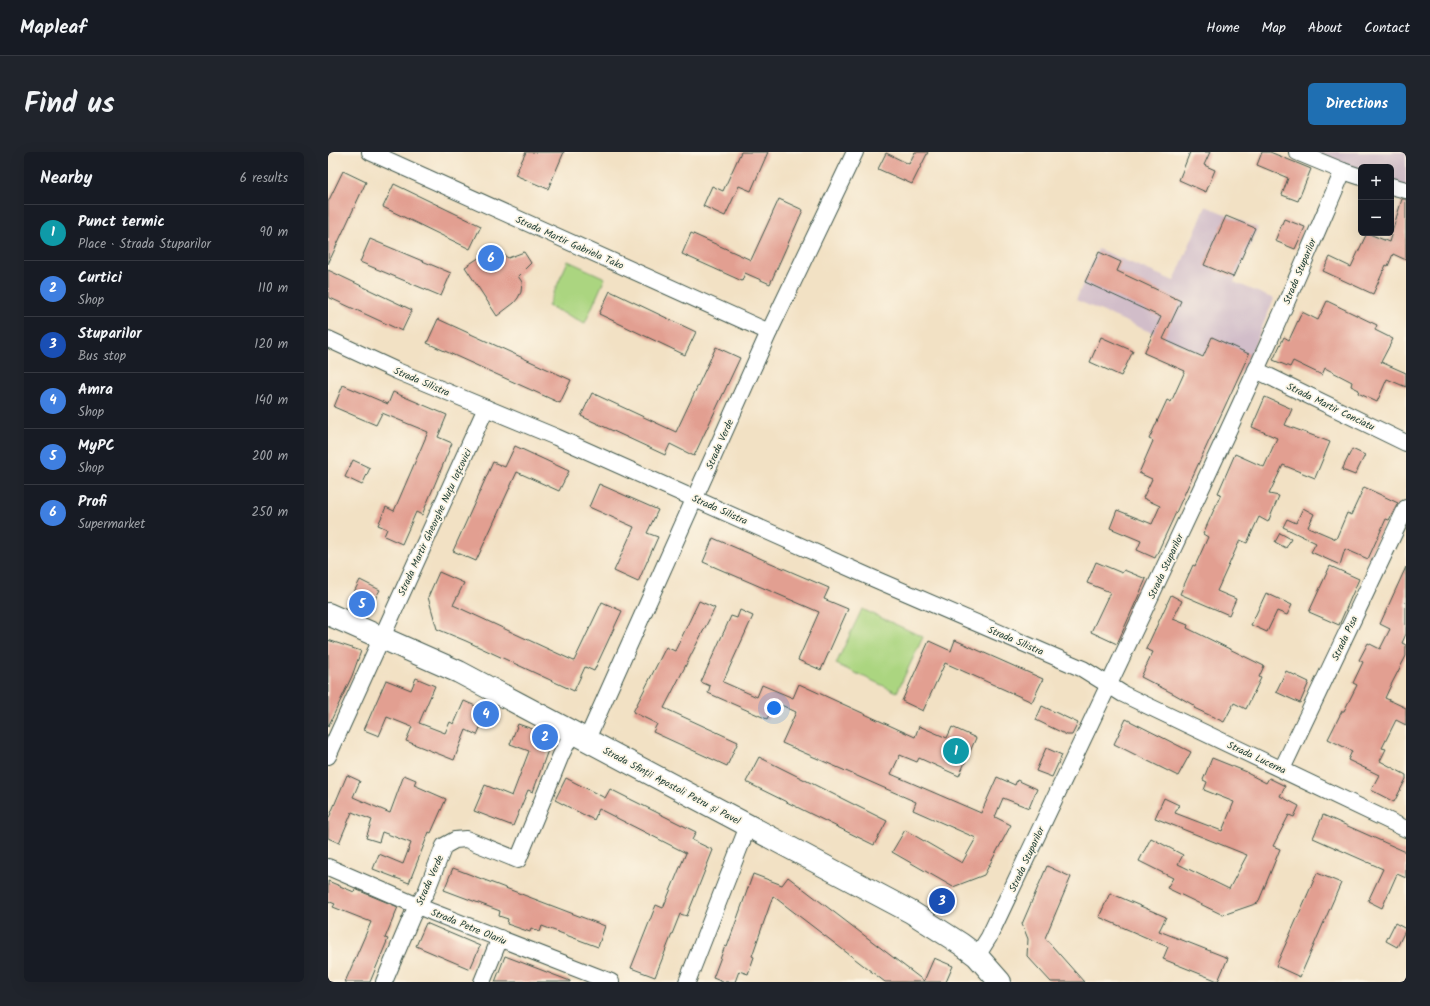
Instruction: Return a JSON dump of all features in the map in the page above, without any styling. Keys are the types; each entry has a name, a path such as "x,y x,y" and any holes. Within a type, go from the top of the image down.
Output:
{"main road":[{"name":"Strada Sfinții Apostoli Petru și Pavel","path":"328,614 459,672 911,912 949,935 977,956 1000,982"}],"street":[{"name":"Strada Martir Gabriela Tako","path":"370,152 769,332"},
{"name":"Strada Verde","path":"384,982 412,916 426,892 444,846 455,840 466,839 518,860 561,755 580,736 695,498 769,332 855,152"},
{"path":"1297,152 1343,171 1358,175"},
{"name":"Strada Stuparilor","path":"977,956 989,937 1109,685 1256,370 1343,171"},
{"path":"1394,187 1406,190"},
{"name":"Strada Silistra","path":"328,339 397,371 556,436 870,577 1083,669 1109,685"},
{"name":"Strada Martir Conciatu","path":"1256,370 1406,443"},
{"name":"Strada Martir Gheorghe Nuțu Ioțcovici","path":"328,756 486,408"},
{"name":"Strada Pisa","path":"1282,769 1406,508"},
{"name":"Strada Lucerna","path":"1109,685 1123,694 1406,829"},
{"path":"687,982 748,826"},
{"name":"Strada Petre Olariu","path":"328,867 418,906 611,982"},
{"path":"482,982 500,938"}],"shaded area":[{"path":"1297,152 1406,152 1406,192 1394,188 1394,164 1358,164 1358,176"},
{"path":"1206,206 1258,228 1234,282 1274,299 1243,372 1076,300 1098,249 1174,281"}],"green space":[{"path":"568,261 605,278 585,323 548,306"},
{"path":"862,609 923,637 897,692 836,664"}],"building":[{"path":"526,152 564,152 548,189 515,175"},
{"path":"741,152 768,152 751,191 739,186 725,216 703,206 712,186 723,191"},
{"path":"915,152 928,152 912,184 878,169 886,153 909,164"},
{"path":"1190,152 1210,152 1204,165 1215,170 1206,192 1179,180"},
{"path":"1262,152 1270,152 1311,169 1298,201 1282,195 1288,178 1257,165"},
{"path":"343,171 366,182 328,264 328,202"},
{"path":"394,184 481,226 470,249 383,207"},
{"path":"779,199 803,210 770,284 745,273 742,281 682,254 691,233 751,260"},
{"path":"1402,199 1406,199 1406,260 1393,254 1388,266 1386,265 1373,294 1323,271 1330,257 1351,267 1366,236 1374,236 1389,242 1391,236 1394,236 1394,225"},
{"path":"1226,216 1255,228 1233,277 1204,265"},
{"path":"1284,219 1305,227 1295,249 1275,241"},
{"path":"370,239 451,273 441,296 360,262"},
{"path":"500,252 508,258 524,252 531,263 518,276 522,282 521,292 518,298 497,316 465,267 486,253"},
{"path":"1099,252 1121,262 1117,271 1181,301 1163,339 1203,357 1212,337 1249,354 1155,558 1137,550 1141,541 1110,528 1117,510 1152,524 1160,506 1143,498 1152,479 1139,473 1153,441 1149,439 1167,400 1171,402 1185,371 1144,353 1161,317 1085,282"},
{"path":"328,270 412,310 402,331 328,297"},
{"path":"610,291 696,332 685,355 599,314"},
{"path":"1327,301 1377,325 1375,330 1393,339 1381,362 1406,373 1406,387 1387,379 1377,402 1358,393 1359,390 1351,386 1352,382 1325,368 1322,375 1293,361 1290,367 1273,360 1284,337 1289,340 1302,312 1318,320"},
{"path":"438,319 571,380 560,403 427,343"},
{"path":"1101,337 1133,351 1121,376 1090,362"},
{"path":"716,347 740,358 694,456 670,444 665,455 581,416 592,393 676,432"},
{"path":"343,385 388,404 393,392 447,415 438,437 452,443 422,515 416,512 402,544 384,536 387,529 378,525 386,507 394,511 428,432 382,413 376,425 334,407"},
{"path":"1265,397 1292,409 1285,425 1330,442 1315,478 1283,465 1269,494 1279,496 1268,522 1259,517 1247,543 1240,540 1217,591 1236,599 1229,615 1180,594 1208,537 1203,534 1221,494 1218,493 1235,454 1264,467 1277,438 1252,427"},
{"path":"515,446 569,471 559,491 517,472 476,561 453,551 493,462 505,467"},
{"path":"1352,449 1365,455 1355,475 1342,470"},
{"path":"353,460 370,468 362,485 345,477"},
{"path":"599,484 658,510 647,533 658,537 638,582 614,571 634,527 589,507"},
{"path":"1364,487 1398,503 1389,520 1386,519 1368,559 1345,549 1340,565 1311,552 1316,543 1283,527 1287,519 1296,523 1303,508 1314,514 1308,527 1336,539 1347,513 1351,515"},
{"path":"1280,533 1291,539 1286,548 1275,542"},
{"path":"713,538 829,588 824,599 848,609 821,670 798,660 819,612 703,562"},
{"path":"1096,562 1122,573 1124,570 1146,579 1117,644 1091,632 1110,592 1087,583"},
{"path":"1330,566 1359,579 1339,625 1309,612"},
{"path":"1406,567 1406,634 1402,643 1406,645 1406,656 1385,698 1406,708 1406,725 1396,720 1382,748 1386,749 1380,761 1406,775 1406,779 1394,802 1371,790 1379,775 1348,760 1352,751 1328,739 1357,685 1353,683 1363,662 1359,660 1368,643 1380,649 1390,629 1380,624"},
{"path":"439,572 464,583 453,605 574,661 602,602 622,611 594,671 585,667 574,691 437,629 428,597"},
{"path":"360,580 380,590 368,611 349,602"},
{"path":"1266,593 1292,605 1287,615 1277,611 1267,632 1251,625"},
{"path":"1171,595 1182,601 1173,619 1188,625 1187,628 1264,666 1259,677 1261,678 1246,709 1234,703 1224,722 1194,708 1195,706 1141,677 1153,652 1146,649"},
{"path":"699,601 715,608 664,708 738,742 727,766 653,732 657,724 633,712 666,647 675,651"},
{"path":"740,610 753,616 723,682 757,697 762,685 793,698 799,684 915,737 919,726 947,738 952,727 976,738 959,776 919,758 917,762 900,755 891,774 981,813 997,777 1015,785 1017,780 1037,789 1029,808 1003,798 995,817 1011,825 984,875 953,887 892,852 905,830 962,863 976,838 913,810 916,802 782,743 796,712 775,702 767,719 708,693 710,686 701,682 731,616 737,618"},
{"path":"328,640 361,651 352,676 328,727"},
{"path":"955,640 1043,679 1032,702 945,663 923,711 902,701 929,641 951,651"},
{"path":"1286,671 1309,682 1300,703 1276,692"},
{"path":"416,678 435,686 419,723 445,733 450,722 454,724 464,701 487,711 477,735 466,730 454,760 406,741 412,727 387,717 379,736 364,730 386,680 411,690"},
{"path":"1042,706 1078,723 1072,735 1067,735 1036,720"},
{"path":"1126,719 1191,752 1178,776 1114,744"},
{"path":"518,724 553,736 533,792 528,790 513,826 474,811 485,785 512,796 529,751 510,744"},
{"path":"1046,748 1062,755 1052,777 1036,771"},
{"path":"759,757 887,821 874,845 746,782"},
{"path":"1212,758 1247,772 1266,783 1269,778 1285,786 1280,796 1299,806 1294,817 1289,815 1273,846 1280,849 1258,903 1223,915 1167,888 1173,878 1139,861 1151,838 1183,855 1178,864 1229,889 1247,855 1155,818 1164,798 1179,805 1175,813 1222,831 1234,802 1204,790 1207,782 1203,780"},
{"path":"347,775 360,781 353,797 390,813 404,775 416,780 414,785 446,799 431,833 429,832 409,883 373,869 379,854 403,864 411,843 382,832 379,842 366,838 372,820 352,812 339,843 328,838 328,820"},
{"path":"566,778 605,798 610,789 696,832 692,840 713,850 687,916 680,914 655,977 631,968 656,905 663,908 686,853 599,809 594,820 555,800"},
{"path":"1323,815 1406,852 1406,878 1397,874 1382,908 1368,901 1383,869 1313,838"},
{"path":"1047,866 1071,877 1045,938 1084,982 1051,982 1027,956 1028,939 1022,924"},
{"path":"453,868 605,926 598,947 542,926 540,932 531,928 530,932 507,924 508,919 499,916 500,911 444,890"},
{"path":"1317,873 1341,883 1300,977 1276,966"},
{"path":"753,874 782,885 788,877 924,981 934,958 953,966 946,982 885,982 773,896 752,956 754,957 748,974 739,971 735,982 723,982 713,978 725,946 727,947"},
{"path":"328,881 354,892 355,889 398,907 385,938 388,939 370,982 345,982 371,922 333,907 335,904 328,901"},
{"path":"1110,893 1166,917 1159,931 1228,958 1218,981 1163,959 1168,947 1099,917"},
{"path":"426,923 480,946 470,969 416,946"},
{"path":"1395,923 1406,929 1397,947 1386,941"},
{"path":"505,956 570,981 570,982 495,982"}],"place":[{"name":"Profi","path":"491,258"},
{"name":"MyPC","path":"362,604"},
{"name":"Amra","path":"486,714"},
{"name":"Curtici","path":"545,737"},
{"name":"Punct termic","path":"956,751"},
{"name":"Stuparilor","path":"942,901"}]}
